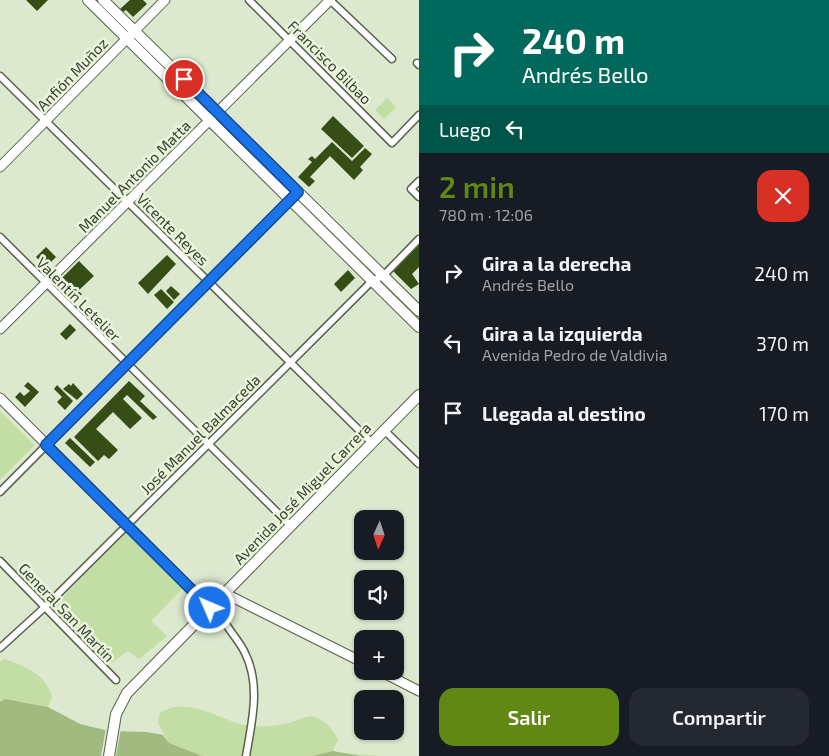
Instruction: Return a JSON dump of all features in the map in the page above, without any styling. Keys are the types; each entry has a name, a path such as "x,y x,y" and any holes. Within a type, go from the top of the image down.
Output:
{"main road":[{"path":"88,0 131,34 217,112 419,311"},
{"path":"103,0 131,34 209,120 419,327"},
{"name":"Avenida José Miguel Carrera","path":"109,756 116,714 127,693 210,608 229,595 291,526 419,395"}],"street":[{"name":"Anfión Muñoz","path":"0,167 165,0"},
{"name":"Francisco Bilbao","path":"249,0 392,143 419,115"},
{"name":"Manuel Antonio Matta","path":"0,329 330,0"},
{"path":"330,0 392,59"},
{"name":"Vicente Reyes","path":"0,76 372,443"},
{"path":"419,181 411,189 419,197"},
{"path":"0,492 298,192"},
{"name":"Valentín Letelier","path":"0,237 291,526"},
{"name":"José Manuel Balmaceda","path":"0,648 45,607 372,281 383,276 419,240"},
{"path":"0,398 210,608"},
{"path":"384,430 419,464"},
{"name":"General San Martín","path":"0,561 116,680"},
{"path":"246,756 252,719 254,685 251,668 240,643 222,617 229,595 354,658"},
{"path":"398,680 419,691"}],"shaded area":[{"path":"387,98 396,107 384,119 375,110"},
{"path":"0,411 35,445 0,480"},
{"path":"125,532 183,588 151,621 167,636 139,659 128,651 110,664 53,608"},
{"path":"5,659 34,672 45,682 52,697 48,707 19,701 92,731 168,741 158,723 160,713 170,708 180,707 190,707 240,724 252,726 277,725 305,717 315,717 332,729 338,740 332,752 383,756 0,756 0,661"},
{"path":"5,699 48,707 80,724 109,731 147,732 163,735 169,743 202,756 0,756 0,702"},
{"path":"333,751 359,756 313,756"}],"pier":[{"path":"106,728 121,729 116,756 101,756"}],"building":[{"path":"26,0 48,0 37,11"},
{"path":"130,0 143,0 147,4 133,17 126,10 123,12 120,9"},
{"path":"333,116 364,146 352,158 321,129"},
{"path":"332,142 352,161 365,148 372,154 360,167 363,170 354,180 330,156 310,177 315,181 309,187 298,177 312,162 308,159 312,156 315,159"},
{"path":"419,245 419,267 412,274 419,284 411,289 393,271"},
{"path":"46,247 56,257 46,267 36,257"},
{"path":"167,255 176,264 148,294 138,283"},
{"path":"79,261 94,276 78,291 82,294 76,300 58,282"},
{"path":"348,270 355,278 341,292 334,284"},
{"path":"171,286 180,294 174,300 166,291"},
{"path":"161,289 174,302 167,309 154,295"},
{"path":"70,324 76,330 66,340 60,334"},
{"path":"129,381 145,396 140,401 157,417 153,420 127,395 123,399 142,418 130,429 113,412 96,429 118,450 109,459 104,455 98,461 74,437"},
{"path":"28,382 39,392 25,407 15,397 20,392 24,396 30,391 24,386"},
{"path":"73,383 83,394 77,400 63,389 69,384 71,386"},
{"path":"57,385 73,401 65,410 57,402 62,397 54,389"},
{"path":"70,438 95,462 90,467 65,443"}],"route":[{"path":"184,79 298,192 46,445 210,608"}]}
